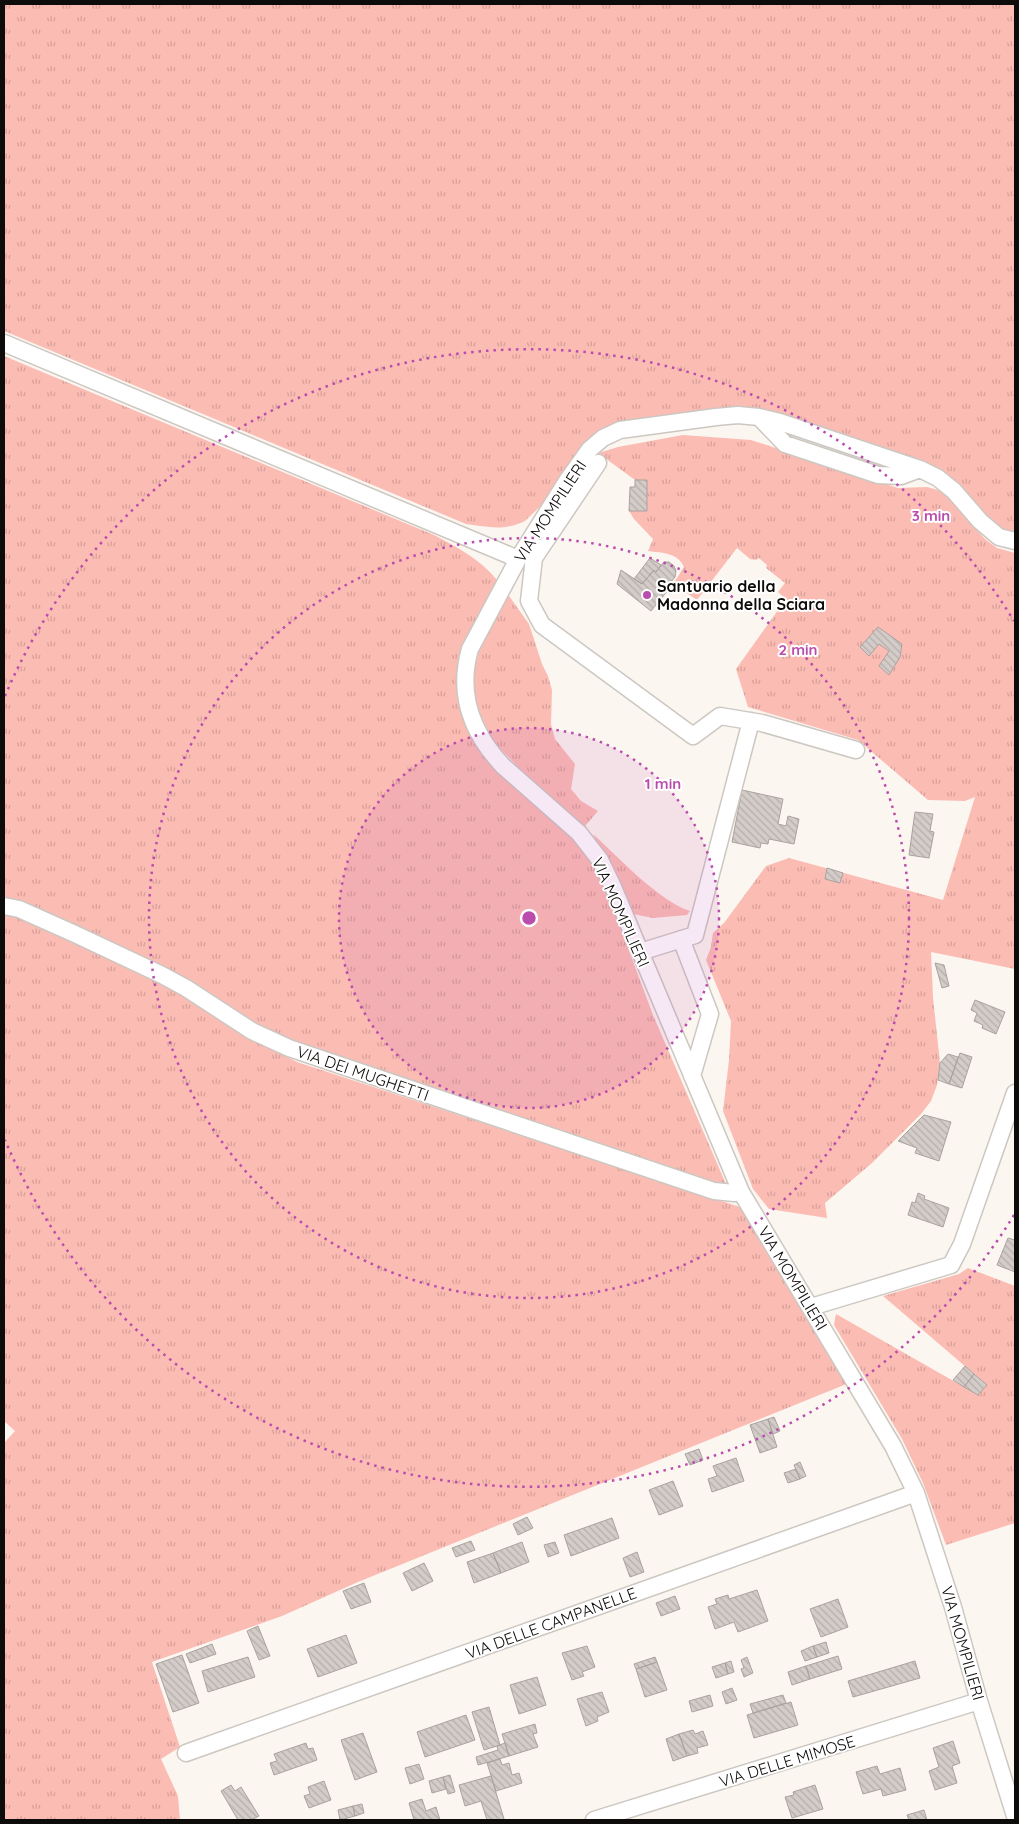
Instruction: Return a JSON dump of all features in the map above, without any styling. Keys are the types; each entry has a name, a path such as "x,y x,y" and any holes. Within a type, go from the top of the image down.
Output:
{"street":[{"path":"4,343 518,559"},
{"name":"VIA MOMPILIERI","path":"1015,541 999,537 980,522 954,491 938,478 920,469 780,422 738,415 716,416 620,430 603,438 590,450 567,481 518,559 470,649 465,665 464,680 469,710 483,742 493,756 579,833 600,860 741,1192 893,1446 916,1493 953,1607 979,1701 1015,1816"},
{"path":"598,463 534,558 529,601 542,625 693,736 720,716 751,722 856,750"},
{"path":"640,952 695,935 751,722"},
{"name":"VIA DEI MUGHETTI","path":"4,906 19,909 162,975 186,988 252,1031 289,1048 714,1191 741,1192"},
{"path":"681,939 710,1014 692,1076"},
{"path":"811,1307 951,1265 962,1244 1015,1093"},
{"name":"VIA DELLE CAMPANELLE","path":"186,1753 916,1493"},
{"name":"VIA DELLE MIMOSE","path":"594,1820 979,1701"}],"green space":[{"path":"4,4 1015,4 1015,533 1006,531 989,520 951,479 926,462 783,416 753,409 722,408 628,422 525,521 503,527 466,524 4,331"},
{"path":"4,356 434,535 476,560 497,580 464,644 458,666 456,685 459,706 465,725 485,758 581,845 597,871 608,894 653,1015 726,1184 714,1185 289,1040 249,1022 4,896"},
{"path":"683,435 751,440 898,488 927,487 938,490 945,494 985,539 997,548 1015,553 1015,969 931,952 933,998 940,1063 937,1085 931,1101 921,1114 872,1163 825,1203 827,1218 769,1209 753,1189 723,1111 731,1021 706,960 711,947 713,933 724,923 766,866 789,858 943,900 975,797 965,801 928,800 858,740 748,707 736,669 786,599 778,592 785,583 766,568 767,565 759,558 756,560 750,559 737,548 697,600 673,584 684,567 681,562 677,558 664,553 648,551 653,539 629,511 647,511 647,480 635,480 598,453 618,447"},
{"path":"507,593 529,624 542,664 548,676 552,690 551,724 555,739 575,764 571,789 581,801 598,811 585,826 518,767 493,741 479,714 473,697 473,659"},
{"path":"593,834 652,888 678,906 690,911 687,915 653,918 633,914"},
{"path":"4,913 171,987 246,1036 297,1062 746,1209 849,1383 358,1582 282,1616 152,1662 180,1747 161,1759 178,1796 180,1820 4,1820 4,1443 15,1431 4,1421"},
{"path":"968,1268 1015,1286 1015,1523 946,1545 923,1483 902,1439 834,1325 836,1314 978,1395 987,1385 883,1296 959,1274"}],"building":[{"path":"635,480 647,480 647,511 629,511 630,487 635,487"},
{"path":"650,558 661,565 642,584 634,579"},
{"name":"Santuario della Madonna della Sciara","path":"664,562 669,562 674,566 676,571 675,577 671,582 673,584 651,611 617,584 621,570 642,584"},
{"path":"878,627 902,644 900,657 889,675 879,666 889,651 879,644 869,656 860,647"},
{"path":"742,790 783,799 778,824 786,826 788,816 799,819 794,844 769,839 768,844 761,843 760,848 732,842"},
{"path":"915,812 933,814 930,831 934,832 929,858 909,855"},
{"path":"827,868 843,873 840,883 825,879"},
{"path":"935,963 944,965 949,986 942,988"},
{"path":"975,1000 1005,1012 996,1034 982,1028 983,1025 974,1021 977,1013 971,1010"},
{"path":"960,1053 972,1057 962,1088 949,1084"},
{"path":"948,1054 958,1057 949,1084 938,1080 940,1063"},
{"path":"924,1115 951,1122 939,1161 915,1153 917,1148 898,1141"},
{"path":"918,1193 925,1196 924,1199 949,1208 943,1227 908,1215 912,1202 915,1203"},
{"path":"1008,1238 1015,1240 1015,1272 997,1265"},
{"path":"965,1366 974,1374 964,1387 953,1380"},
{"path":"974,1374 987,1385 978,1395 964,1387"},
{"path":"774,1417 780,1431 773,1434 768,1419"},
{"path":"768,1419 777,1447 760,1453 750,1425"},
{"path":"699,1449 703,1460 690,1465 685,1454"},
{"path":"736,1458 744,1481 712,1492 708,1479 717,1476 713,1466"},
{"path":"800,1462 806,1476 800,1479 794,1465"},
{"path":"796,1469 800,1479 788,1483 784,1473"},
{"path":"673,1481 683,1506 659,1515 649,1490"},
{"path":"527,1517 533,1528 518,1535 513,1524"},
{"path":"612,1518 619,1538 571,1556 564,1535"},
{"path":"471,1541 475,1550 456,1557 452,1548"},
{"path":"522,1542 529,1562 501,1573 493,1553"},
{"path":"555,1542 559,1553 548,1557 544,1545"},
{"path":"637,1552 644,1572 630,1577 623,1558"},
{"path":"493,1553 501,1573 474,1583 467,1562"},
{"path":"424,1563 433,1581 412,1591 403,1573"},
{"path":"364,1583 371,1602 351,1609 343,1591"},
{"path":"757,1590 768,1621 738,1632 734,1622 715,1629 708,1607 717,1604 715,1599 728,1595 729,1599"},
{"path":"675,1596 680,1609 661,1616 656,1603"},
{"path":"838,1599 848,1627 821,1637 810,1609"},
{"path":"258,1626 270,1656 259,1660 247,1631"},
{"path":"346,1635 357,1663 318,1677 307,1649"},
{"path":"826,1642 829,1653 817,1657 813,1646"},
{"path":"212,1644 216,1654 190,1663 186,1654"},
{"path":"587,1646 595,1667 582,1672 584,1676 572,1680 562,1653"},
{"path":"813,1646 817,1657 805,1661 801,1651"},
{"path":"182,1655 199,1703 173,1712 156,1664"},
{"path":"838,1656 842,1669 810,1679 806,1666"},
{"path":"248,1657 255,1677 208,1692 202,1671"},
{"path":"655,1657 657,1662 636,1669 634,1664"},
{"path":"747,1657 753,1673 744,1677 741,1669 744,1668 741,1660"},
{"path":"731,1661 734,1672 728,1674 725,1663"},
{"path":"915,1661 920,1678 853,1697 848,1681"},
{"path":"657,1662 667,1690 645,1697 636,1669"},
{"path":"725,1663 728,1674 716,1678 712,1667"},
{"path":"806,1666 810,1679 792,1685 788,1672"},
{"path":"537,1677 546,1705 519,1714 510,1685"},
{"path":"732,1688 737,1700 726,1704 722,1692"},
{"path":"602,1692 609,1712 597,1717 598,1721 586,1726 577,1699"},
{"path":"710,1695 713,1706 692,1712 689,1701"},
{"path":"783,1695 786,1703 753,1713 750,1704"},
{"path":"791,1702 798,1725 754,1738 747,1715"},
{"path":"489,1707 500,1745 484,1750 472,1712"},
{"path":"466,1715 475,1740 425,1757 417,1732"},
{"path":"535,1724 537,1733 533,1734 538,1747 509,1756 502,1734"},
{"path":"693,1730 695,1734 703,1731 708,1745 697,1748 698,1753 687,1756 679,1734"},
{"path":"363,1733 377,1772 355,1780 341,1740"},
{"path":"679,1734 687,1756 673,1761 666,1739"},
{"path":"953,1741 960,1763 952,1766 957,1783 935,1790 929,1771 939,1767 933,1748"},
{"path":"306,1743 308,1749 313,1748 317,1760 274,1775 270,1763 277,1761 274,1754"},
{"path":"505,1743 509,1756 478,1765 476,1757 498,1750 497,1746"},
{"path":"500,1759 502,1765 509,1763 512,1775 519,1773 522,1783 496,1791 487,1763"},
{"path":"419,1764 424,1779 410,1784 405,1768"},
{"path":"877,1766 880,1774 900,1768 906,1790 883,1796 881,1789 863,1794 856,1772"},
{"path":"450,1775 455,1792 448,1794 443,1777"},
{"path":"491,1776 504,1819 487,1820 481,1801 465,1806 459,1785"},
{"path":"443,1777 446,1789 432,1793 429,1781"},
{"path":"324,1781 331,1800 309,1808 304,1796 310,1794 308,1787"},
{"path":"231,1785 235,1791 241,1787 259,1816 251,1820 238,1820 221,1791"},
{"path":"815,1785 823,1809 792,1818 785,1797 794,1795 793,1792"},
{"path":"422,1799 426,1811 436,1807 440,1820 414,1820 409,1803"},
{"path":"362,1804 364,1813 355,1816 353,1806"},
{"path":"353,1806 355,1816 340,1820 338,1810"},
{"path":"924,1810 927,1820 909,1820 907,1815"}],"place":[{"name":"Santuario della Madonna della Sciara","path":"647,595"}]}
